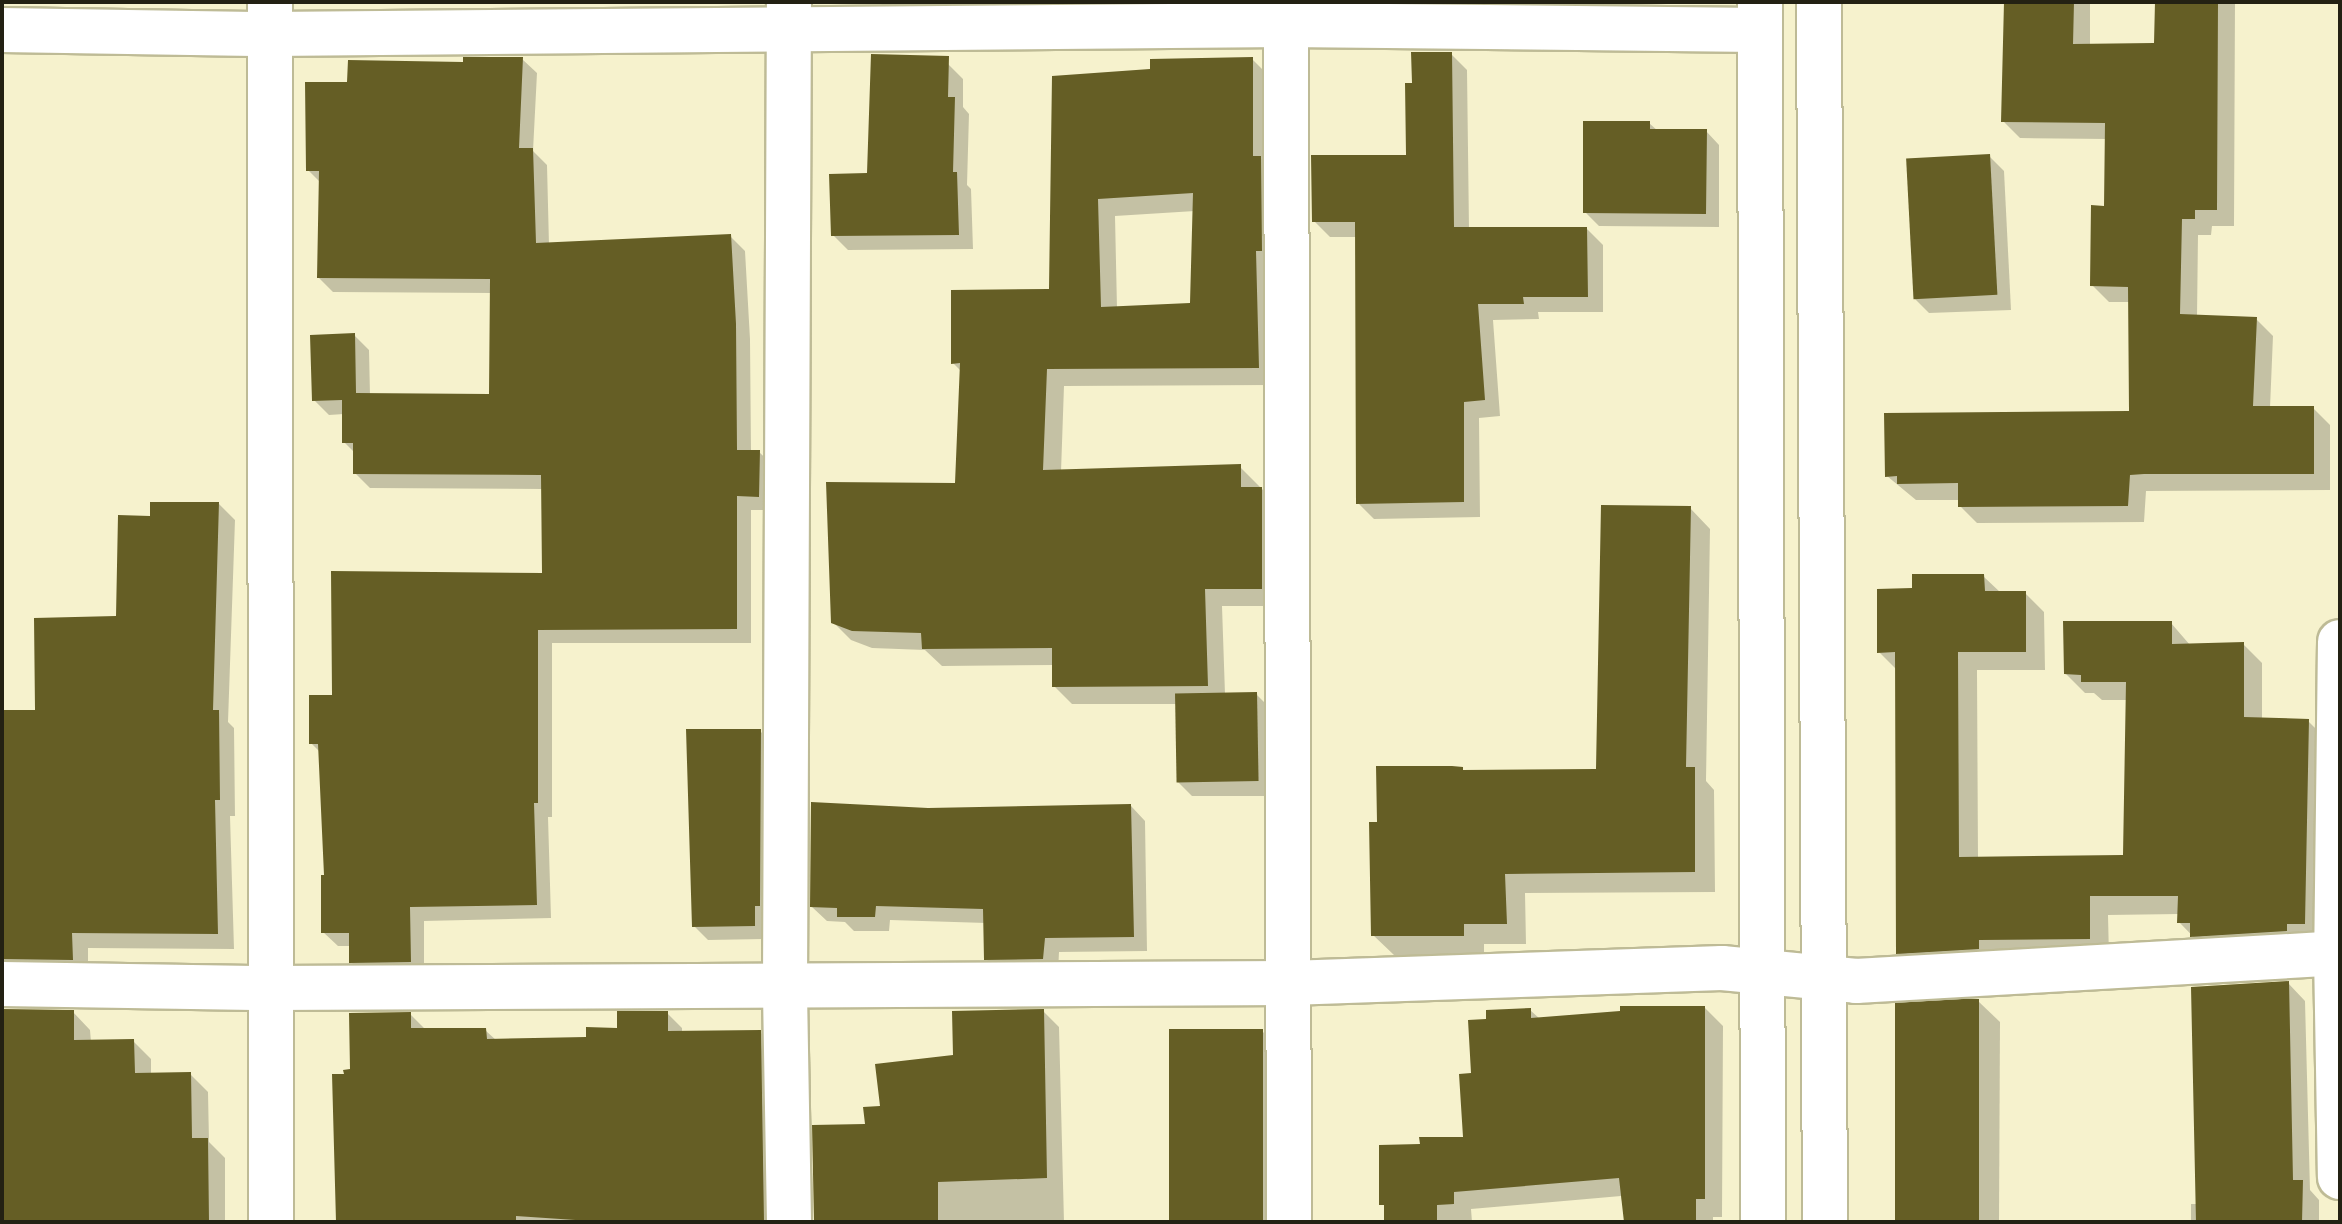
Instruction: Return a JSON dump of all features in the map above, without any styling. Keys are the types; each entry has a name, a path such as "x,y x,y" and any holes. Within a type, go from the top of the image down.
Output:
{"street":[{"path":"1819,2 1825,1222"},
{"path":"789,16 785,986 789,1222"},
{"path":"2,30 270,18 789,16 1286,25 1760,16 1763,1222"},
{"path":"270,18 271,1222"},
{"path":"1286,25 1289,1222"},
{"path":"2340,642 2340,1177"},
{"path":"2,984 270,988 1289,983 1722,968 1824,975 1856,981 2338,953"}],"building":[{"path":"2004,2 2074,2 2073,44 2154,43 2155,2 2218,2 2217,210 2195,210 2195,219 2182,219 2180,314 2257,317 2253,406 2314,406 2314,474 2130,475 2128,506 1958,507 1958,483 1897,484 1897,476 1885,477 1884,413 2129,411 2128,287 2090,286 2091,205 2104,206 2105,123 2001,122"},
{"path":"1411,52 1452,52 1454,227 1587,227 1588,297 1523,297 1524,304 1478,304 1485,400 1464,402 1464,502 1356,504 1355,222 1312,222 1311,155 1406,155 1405,83 1412,83"},
{"path":"871,54 949,56 948,97 955,97 953,172 957,172 959,235 831,236 829,174 867,173"},
{"path":"463,57 523,57 519,148 533,148 536,243 731,234 736,324 737,450 760,450 759,497 737,496 737,629 538,630 538,803 534,803 537,905 410,907 411,962 349,963 349,933 321,933 321,875 324,875 318,744 309,744 309,695 332,695 331,571 542,573 541,475 353,474 353,443 342,443 342,400 312,401 310,335 355,333 356,393 489,394 490,279 317,278 319,171 306,171 305,82 347,82 348,60 463,62"},
{"path":"1253,57 1253,156 1261,156 1262,251 1256,251 1259,368 1047,369 1043,470 1241,464 1241,487 1262,487 1262,589 1205,589 1208,686 1052,687 1052,648 922,649 921,633 852,631 831,623 826,482 955,483 960,363 951,364 951,290 1049,289 1052,76 1150,69 1150,59","holes":["1193,193 1190,303 1101,307 1098,199"]},
{"path":"1583,121 1650,121 1650,129 1707,129 1706,214 1583,213"},
{"path":"1990,154 1997,295 1913,299 1906,158"},
{"path":"150,502 219,502 213,710 219,710 220,800 215,800 218,934 72,933 73,960 2,959 2,710 35,710 34,618 116,616 118,515 150,516"},
{"path":"1601,505 1691,506 1686,767 1695,767 1695,872 1505,874 1507,924 1464,924 1464,936 1371,936 1369,822 1377,822 1376,766 1452,766 1463,767 1463,770 1596,769"},
{"path":"1912,574 1984,574 1985,591 2026,591 2026,652 1958,652 1959,857 2123,855 2126,682 2081,682 2081,675 2064,674 2063,621 2172,621 2172,644 2244,642 2244,717 2309,719 2305,924 2287,924 2287,931 2190,937 2190,923 2177,923 2178,896 2090,896 2090,939 1979,940 1979,949 1896,954 1895,652 1877,653 1877,589 1912,588"},
{"path":"1257,692 1259,781 1177,782 1175,693"},
{"path":"686,729 761,729 760,906 755,906 755,926 692,927"},
{"path":"811,802 928,808 1131,804 1134,937 1045,938 1043,959 984,960 983,909 876,906 875,917 837,917 837,908 810,907"},
{"path":"2289,981 2293,1180 2303,1180 2302,1222 2196,1222 2191,987"},
{"path":"1895,999 1979,999 1979,1222 1895,1222"},
{"path":"1620,1006 1705,1006 1705,1199 1696,1199 1696,1222 1624,1222 1619,1178 1454,1192 1454,1204 1437,1205 1437,1222 1384,1222 1384,1205 1379,1205 1379,1145 1420,1144 1419,1137 1463,1137 1459,1074 1471,1073 1468,1020 1486,1019 1486,1010 1531,1008 1531,1018 1620,1011"},
{"path":"2,1009 74,1010 74,1040 134,1039 135,1073 191,1072 192,1138 208,1138 209,1222 2,1222"},
{"path":"1044,1009 1047,1178 938,1182 938,1222 814,1222 812,1125 865,1124 863,1107 880,1106 875,1064 953,1055 952,1011"},
{"path":"617,1011 668,1011 668,1031 761,1030 764,1222 605,1222 516,1216 516,1222 336,1222 332,1074 344,1074 343,1070 350,1069 349,1013 411,1012 411,1028 486,1028 487,1039 586,1037 586,1027 617,1028"},
{"path":"1169,1029 1263,1029 1263,1222 1169,1222"}]}
